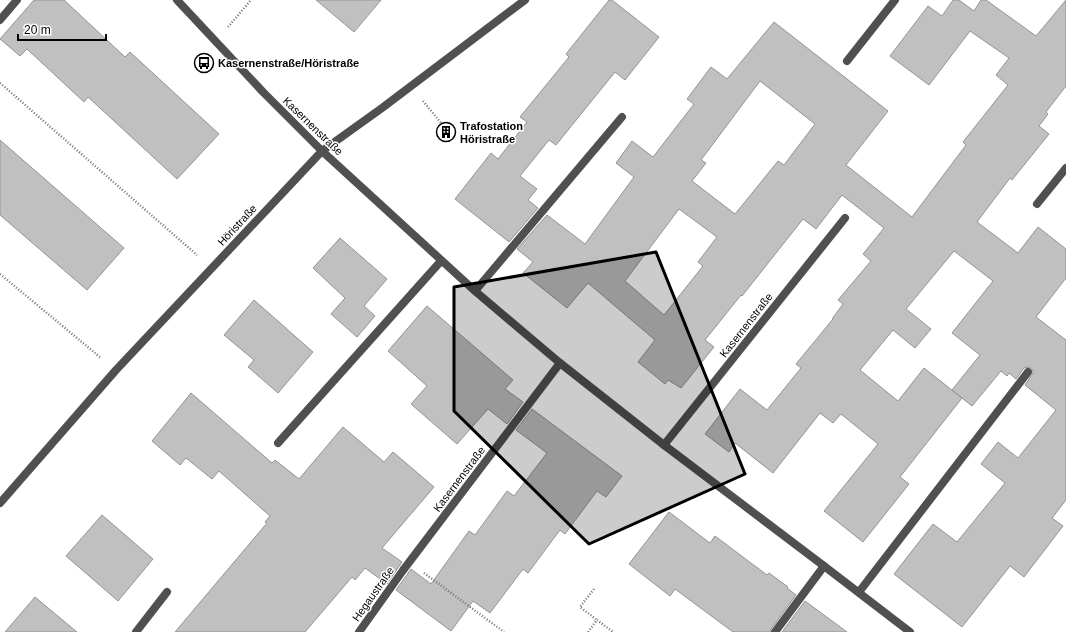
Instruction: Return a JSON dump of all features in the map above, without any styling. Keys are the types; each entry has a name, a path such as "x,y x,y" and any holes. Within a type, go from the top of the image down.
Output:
{"street":[{"path":"0,20 17,0"},
{"name":"Kasernenstraße","path":"177,0 263,92 322,151 475,291 560,363 664,445 910,632"},
{"name":"Höristraße","path":"0,503 116,370 322,151 411,87 526,0"},
{"path":"847,61 896,0"},
{"path":"475,291 622,117"},
{"path":"1037,204 1066,168"},
{"name":"Kasernenstraße","path":"664,445 845,218"},
{"path":"278,443 441,261"},
{"name":"Kasernenstraße","path":"404,569 560,363"},
{"path":"858,592 1028,372"},
{"path":"775,632 824,566"},
{"name":"Hegaustraße","path":"360,632 404,569"},
{"path":"136,632 167,592"}],"path":[{"path":"216,42 251,0"},
{"path":"0,84 213,268"},
{"path":"411,87 441,123"},
{"path":"0,274 116,370"},
{"path":"410,562 504,632"},
{"path":"594,589 580,607 613,632"},
{"path":"588,632 597,620"}],"highlighted area":[{"path":"656,252 745,474 589,544 454,411 454,287"}],"building":[{"path":"34,0 64,0 125,57 130,52 219,134 177,179 88,97 84,102 27,49 20,56 0,39"},
{"path":"316,0 381,0 354,32"},
{"path":"609,0 612,0 659,37 625,80 615,72 556,145 549,140 520,176 537,189 528,200 538,208 509,242 455,199 491,153 498,159 527,122 520,117 569,57 566,54"},
{"path":"953,0 959,0 974,11 981,0 986,0 1036,36 1066,0 1066,86 1046,112 1048,114 1039,126 1049,134 1012,180 1010,178 977,222 1018,253 1038,227 1066,249 1066,278 1036,317 1066,340 1066,500 1052,518 1063,526 1024,577 1010,566 962,627 894,574 933,524 957,542 1005,483 981,464 998,442 1018,458 1056,410 1025,385 1033,373 1033,370 1029,367 1024,368 1016,379 1009,373 1007,376 1001,371 972,406 962,398 900,477 909,484 863,542 824,511 878,444 841,414 833,423 820,413 773,473 735,443 729,452 705,434 740,389 767,410 801,368 796,364 833,319 843,304 838,300 871,261 863,254 884,228 842,195 816,229 803,219 705,340 714,347 681,388 668,380 665,384 638,362 655,340 588,283 567,308 523,273 533,262 517,249 547,215 585,244 634,177 616,163 632,141 653,157 694,104 687,99 711,67 727,79 774,22 888,111 846,165 912,217 966,145 963,142 1008,85 996,75 1009,58 970,31 929,85 890,56 928,6 942,16","holes":["760,81 815,124 784,165 778,161 735,214 692,181 706,163 701,160","679,209 717,237 698,262 703,266 664,315 625,281","954,251 993,281 952,333 980,355 952,390 962,398 924,368 898,401 860,370 893,330 915,348 931,329 906,309"]},
{"path":"0,140 124,248 87,290 0,215"},
{"path":"340,238 387,279 364,306 375,316 357,337 331,314 345,298 313,268"},
{"path":"254,300 313,352 278,393 248,367 254,360 224,335"},
{"path":"427,306 513,380 505,389 523,402 507,424 488,409 457,444 411,404 427,386 388,351"},
{"path":"191,393 272,463 275,460 299,479 343,427 384,462 393,452 434,487 382,548 402,562 387,584 365,568 355,580 352,577 305,632 175,632 267,523 265,522 270,516 219,471 212,479 186,458 180,465 152,441"},
{"path":"532,409 622,476 606,497 597,491 565,534 560,530 528,573 523,569 490,613 473,601 451,631 396,590 411,569 431,584 469,531 475,535 507,491 514,496 547,453 516,430"},
{"path":"669,512 710,543 715,536 767,575 769,573 796,595 770,632 733,632 675,589 670,596 629,564"},
{"path":"102,515 153,559 118,601 66,556"},
{"path":"35,597 77,632 5,632"},
{"path":"805,601 847,632 782,632"}],"place":[{"name":"Kasernenstraße/Höristraße","path":"204,63"},
{"name":"Trafostation Höristraße","path":"446,132"}]}
